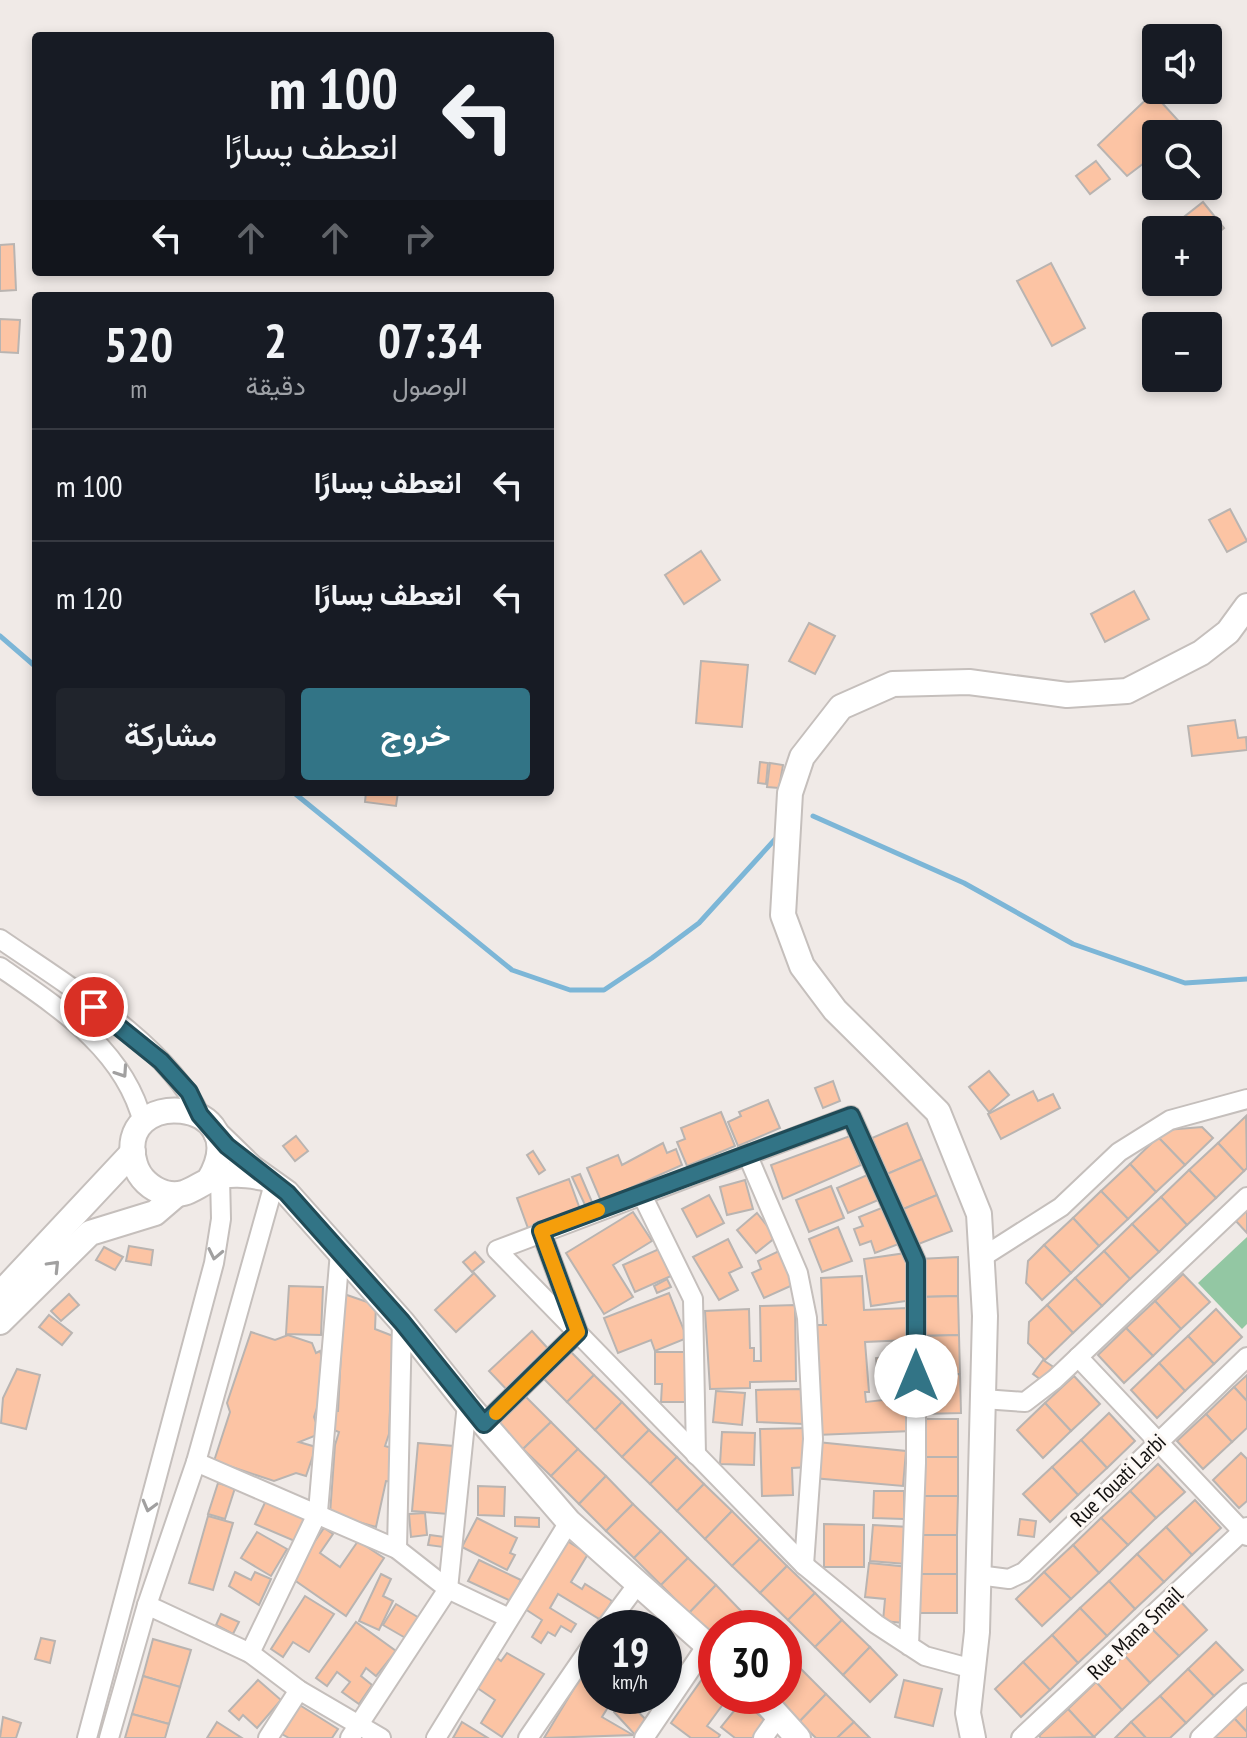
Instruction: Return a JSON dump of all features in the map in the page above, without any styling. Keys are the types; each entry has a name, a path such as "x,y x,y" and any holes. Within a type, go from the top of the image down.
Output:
{"main road":[{"path":"973,1738 968,1713 978,1575 985,1316 979,1214 938,1112 835,1010 802,966 783,915 790,793 802,757 841,707 893,684 969,682 1067,695 1127,691 1201,653 1228,632 1247,606"},
{"path":"0,1294 133,1152 143,1123 164,1110 176,1108 208,1124 287,1193 402,1322 467,1404 569,1522 698,1637"},
{"path":"208,1124 219,1158 214,1178"},
{"path":"133,1152 138,1173 145,1182 164,1193 188,1193 214,1178 270,1181"},
{"path":"0,1322 90,1233 155,1213 176,1195"},
{"path":"770,1728 798,1738"}],"street":[{"path":"0,939 140,1041 189,1092 208,1124"},
{"path":"0,967 106,1051 127,1079 143,1123"},
{"path":"981,1258 1061,1207 1119,1152 1170,1120 1247,1099"},
{"path":"909,1646 916,1463 916,1261 851,1116 497,1250 804,1565 909,1646 925,1656 973,1669"},
{"path":"747,1154 798,1273 807,1318 813,1439 804,1565"},
{"path":"87,1738 214,1263 221,1219 214,1178"},
{"path":"109,1738 147,1605 196,1462 270,1181"},
{"path":"642,1195 693,1299 696,1455"},
{"path":"983,1399 1025,1402 1078,1357 1247,1197"},
{"path":"541,1231 578,1332"},
{"path":"250,1653 318,1512 340,1252"},
{"path":"397,1549 402,1322"},
{"path":"484,1424 578,1332"},
{"path":"1078,1357 1245,1531"},
{"name":"Rue Touati Larbi","path":"978,1575 1009,1579 1024,1572 1247,1357"},
{"path":"354,1732 448,1589 467,1404"},
{"path":"196,1462 318,1512 397,1549 448,1589 509,1618"},
{"path":"436,1738 569,1522"},
{"name":"Rue Mana Smail","path":"1021,1738 1245,1531"},
{"path":"618,1610 637,1585"},
{"path":"147,1605 250,1653 354,1732 381,1738"},
{"path":"528,1738 578,1665"},
{"path":"644,1738 698,1667"},
{"path":"268,1738 299,1690"},
{"path":"1200,1738 1247,1693"}],"green space":[{"path":"1247,1237 1247,1324 1242,1329 1198,1283"}],"building":[{"path":"1142,103 1163,104 1178,120 1142,120 1142,165 1127,176 1098,145"},
{"path":"1096,161 1110,179 1090,194 1076,176"},
{"path":"1203,202 1214,216 1185,216"},
{"path":"14,244 16,290 0,291 0,245"},
{"path":"1051,263 1085,328 1052,346 1017,281"},
{"path":"0,319 20,320 18,353 0,352"},
{"path":"1230,509 1247,541 1227,552 1209,520"},
{"path":"701,551 720,580 684,604 665,575"},
{"path":"1134,591 1149,619 1105,642 1091,614"},
{"path":"809,623 835,636 815,674 789,661"},
{"path":"701,661 748,665 742,727 696,723"},
{"path":"1235,720 1238,738 1246,737 1247,750 1192,756 1188,726"},
{"path":"760,762 768,763 766,784 758,783"},
{"path":"770,763 783,765 779,788 767,787"},
{"path":"366,796 397,796 396,806 365,802"},
{"path":"989,1071 1009,1095 989,1112 969,1087"},
{"path":"833,1081 840,1101 823,1108 815,1088"},
{"path":"1033,1091 1038,1101 1053,1094 1060,1108 1001,1139 988,1114"},
{"path":"768,1100 780,1128 738,1146 728,1122 741,1116 739,1112"},
{"path":"721,1112 735,1146 687,1166 677,1142 685,1139 681,1128"},
{"path":"1246,1116 1247,1168 1244,1171 1218,1143"},
{"path":"907,1123 922,1159 887,1174 872,1138"},
{"path":"1202,1127 1213,1138 1185,1165 1158,1137 1166,1130"},
{"path":"296,1136 308,1151 295,1161 283,1146"},
{"path":"850,1136 861,1165 783,1199 771,1165"},
{"path":"1158,1137 1185,1165 1156,1192 1130,1164"},
{"path":"663,1143 667,1153 676,1149 682,1165 601,1201 587,1168 618,1155 622,1165"},
{"path":"1218,1143 1244,1171 1216,1198 1189,1170"},
{"path":"533,1151 545,1170 539,1174 527,1155"},
{"path":"922,1159 937,1195 901,1210 887,1174"},
{"path":"1130,1164 1156,1192 1128,1219 1101,1191"},
{"path":"1189,1170 1216,1198 1187,1225 1161,1197"},
{"path":"872,1173 883,1198 848,1213 837,1188"},
{"path":"580,1174 592,1202 585,1205 572,1177"},
{"path":"569,1179 581,1212 529,1231 517,1198"},
{"path":"745,1180 753,1209 727,1215 720,1187"},
{"path":"831,1186 844,1218 809,1232 796,1200"},
{"path":"1101,1191 1128,1219 1099,1246 1073,1218"},
{"path":"709,1195 724,1223 697,1237 682,1209"},
{"path":"937,1195 952,1231 916,1245 901,1210"},
{"path":"1161,1197 1187,1225 1159,1252 1132,1224"},
{"path":"889,1205 904,1242 875,1253 871,1241 860,1245 854,1229 863,1226 859,1217"},
{"path":"1247,1209 1247,1233 1235,1220"},
{"path":"633,1212 652,1241 613,1265 633,1297 604,1314 566,1253"},
{"path":"757,1213 776,1237 756,1253 737,1230"},
{"path":"1073,1218 1099,1246 1071,1273 1044,1245"},
{"path":"1132,1224 1159,1252 1130,1279 1104,1251"},
{"path":"838,1227 852,1261 822,1272 809,1239"},
{"path":"728,1239 742,1267 729,1273 738,1290 719,1300 693,1257"},
{"path":"1044,1245 1071,1273 1042,1300 1026,1283 1028,1261"},
{"path":"129,1246 153,1250 151,1265 126,1261"},
{"path":"104,1247 123,1257 115,1270 96,1260"},
{"path":"659,1249 671,1276 635,1292 623,1265"},
{"path":"779,1251 795,1284 764,1298 752,1273 761,1269 758,1261"},
{"path":"1104,1251 1130,1279 1102,1306 1075,1278"},
{"path":"475,1252 484,1262 472,1272 463,1262"},
{"path":"906,1253 913,1300 871,1306 864,1259"},
{"path":"958,1257 958,1296 920,1297 919,1259"},
{"path":"474,1273 495,1296 456,1332 435,1310"},
{"path":"1183,1274 1210,1302 1181,1329 1155,1301"},
{"path":"862,1276 864,1310 907,1308 909,1340 865,1342 869,1392 865,1392 866,1402 910,1397 911,1431 817,1435 813,1325 823,1325 821,1278"},
{"path":"1075,1278 1102,1306 1073,1333 1047,1305"},
{"path":"667,1279 671,1287 657,1293 654,1286"},
{"path":"289,1286 323,1287 321,1335 286,1334"},
{"path":"669,1293 687,1338 655,1351 651,1340 618,1353 604,1318"},
{"path":"69,1294 79,1305 61,1321 51,1311"},
{"path":"344,1294 376,1305 375,1329 393,1336 389,1434 385,1446 395,1449 394,1482 386,1481 376,1527 330,1514 335,1445 339,1432 334,1430 334,1411 338,1411"},
{"path":"958,1296 959,1335 921,1336 920,1297"},
{"path":"1155,1301 1181,1329 1153,1356 1126,1328"},
{"path":"795,1305 796,1381 750,1382 750,1388 710,1389 705,1311 749,1309 750,1348 754,1348 754,1361 761,1361 760,1306"},
{"path":"1047,1305 1073,1333 1045,1360 1028,1343 1029,1322"},
{"path":"1216,1309 1242,1337 1214,1364 1188,1336"},
{"path":"49,1315 72,1333 62,1345 39,1327"},
{"path":"1126,1328 1153,1356 1124,1383 1098,1355"},
{"path":"532,1331 553,1354 510,1393 489,1371"},
{"path":"251,1332 275,1340 288,1335 312,1343 316,1353 320,1351 328,1375 314,1417 322,1439 314,1436 299,1442 316,1447 306,1476 296,1473 274,1481 214,1461 230,1412 227,1403"},
{"path":"959,1335 960,1374 921,1375 921,1336"},
{"path":"1188,1336 1214,1364 1185,1391 1159,1363"},
{"path":"567,1348 594,1375 567,1402 540,1375"},
{"path":"655,1352 686,1352 685,1402 661,1402 662,1384 655,1384"},
{"path":"900,1355 903,1386 879,1389 876,1358"},
{"path":"1043,1360 1055,1368 1044,1382 1033,1374"},
{"path":"1159,1363 1185,1391 1157,1418 1131,1390"},
{"path":"17,1369 40,1375 26,1429 1,1423 3,1398"},
{"path":"960,1374 961,1413 922,1414 921,1375"},
{"path":"594,1375 622,1402 595,1430 567,1402"},
{"path":"1247,1375 1247,1401 1234,1387"},
{"path":"1074,1376 1100,1404 1071,1431 1045,1403"},
{"path":"1234,1387 1247,1401 1247,1428 1232,1442 1206,1414"},
{"path":"802,1389 804,1424 757,1422 756,1390"},
{"path":"716,1391 745,1393 742,1425 713,1422"},
{"path":"523,1394 551,1422 523,1449 496,1422"},
{"path":"622,1402 649,1430 622,1457 595,1430"},
{"path":"1045,1403 1071,1431 1043,1458 1017,1430"},
{"path":"1109,1413 1135,1441 1107,1468 1081,1440"},
{"path":"1206,1414 1232,1442 1203,1469 1177,1441"},
{"path":"920,1419 958,1419 958,1457 919,1457"},
{"path":"551,1422 578,1449 551,1476 523,1449"},
{"path":"808,1428 809,1467 792,1468 793,1495 762,1496 760,1429"},
{"path":"649,1430 677,1457 650,1484 622,1457"},
{"path":"722,1432 755,1433 754,1465 720,1464"},
{"path":"1081,1440 1107,1468 1078,1495 1052,1467"},
{"path":"817,1442 906,1451 903,1486 813,1478"},
{"path":"418,1443 454,1446 448,1514 412,1511"},
{"path":"578,1449 606,1476 579,1504 551,1476"},
{"path":"1241,1453 1247,1459 1247,1501 1239,1508 1213,1480"},
{"path":"677,1457 704,1484 677,1511 650,1484"},
{"path":"919,1457 958,1457 958,1496 919,1496"},
{"path":"1158,1464 1185,1492 1156,1518 1130,1491"},
{"path":"1052,1467 1078,1495 1050,1522 1023,1494"},
{"path":"606,1476 633,1504 606,1531 579,1504"},
{"path":"218,1483 235,1488 225,1519 208,1514"},
{"path":"704,1484 732,1511 705,1539 677,1511"},
{"path":"478,1486 505,1487 504,1516 478,1515"},
{"path":"874,1491 904,1491 904,1519 873,1518"},
{"path":"1130,1491 1156,1518 1128,1545 1101,1518"},
{"path":"268,1496 309,1514 297,1542 255,1524"},
{"path":"919,1496 958,1496 957,1535 919,1535"},
{"path":"1195,1500 1221,1528 1192,1555 1166,1527"},
{"path":"633,1504 661,1531 634,1558 606,1531"},
{"path":"732,1511 760,1539 732,1566 705,1539"},
{"path":"425,1513 427,1535 411,1537 409,1514"},
{"path":"208,1516 233,1523 213,1590 189,1583"},
{"path":"515,1517 539,1518 539,1527 515,1526"},
{"path":"477,1518 517,1538 510,1553 515,1555 507,1570 462,1547"},
{"path":"1101,1518 1128,1545 1099,1573 1073,1545"},
{"path":"1020,1519 1036,1521 1034,1537 1018,1535"},
{"path":"824,1524 864,1525 864,1567 824,1567"},
{"path":"873,1525 909,1527 906,1564 870,1561"},
{"path":"1166,1527 1192,1555 1164,1582 1137,1554"},
{"path":"324,1528 333,1534 320,1553 340,1567 358,1541 384,1558 346,1616 290,1577"},
{"path":"661,1531 688,1558 661,1585 634,1558"},
{"path":"257,1532 287,1549 271,1576 241,1558"},
{"path":"430,1535 445,1537 443,1547 428,1545"},
{"path":"919,1535 957,1535 957,1574 919,1574"},
{"path":"564,1539 588,1554 571,1582 582,1589 585,1584 612,1601 607,1610 584,1610 558,1594 550,1608 576,1624 571,1632 561,1626 555,1636 548,1632 541,1643 532,1637 542,1620 522,1607"},
{"path":"760,1539 787,1566 760,1593 732,1566"},
{"path":"1073,1545 1099,1573 1071,1599 1044,1572"},
{"path":"1137,1554 1164,1582 1135,1609 1109,1581"},
{"path":"688,1558 716,1585 689,1613 661,1585"},
{"path":"479,1560 521,1580 511,1601 468,1581"},
{"path":"869,1563 909,1567 904,1623 883,1621 885,1599 865,1597"},
{"path":"787,1566 815,1593 798,1610 778,1610 760,1593"},
{"path":"235,1572 251,1580 255,1572 271,1579 259,1605 229,1586"},
{"path":"1044,1572 1071,1599 1042,1626 1016,1599"},
{"path":"381,1574 391,1579 383,1596 393,1601 379,1630 359,1621"},
{"path":"919,1574 957,1574 957,1613 919,1613"},
{"path":"1109,1581 1135,1609 1107,1636 1080,1608"},
{"path":"716,1585 740,1610 698,1610 698,1622 689,1613"},
{"path":"815,1593 842,1620 815,1647 802,1634 802,1610 798,1610"},
{"path":"305,1596 334,1614 309,1652 293,1642 283,1657 271,1649"},
{"path":"1181,1602 1207,1630 1179,1656 1152,1629"},
{"path":"396,1604 421,1619 409,1640 383,1625"},
{"path":"1080,1608 1107,1636 1078,1663 1052,1635"},
{"path":"221,1614 239,1622 233,1634 216,1625"},
{"path":"842,1620 870,1647 843,1675 815,1647"},
{"path":"356,1622 396,1651 376,1676 366,1668 361,1676 372,1685 359,1704 342,1692 350,1682 337,1672 327,1686 316,1678"},
{"path":"1152,1629 1179,1656 1150,1683 1124,1655"},
{"path":"1052,1635 1078,1663 1050,1690 1023,1662"},
{"path":"41,1638 55,1641 50,1663 35,1659"},
{"path":"153,1639 191,1650 180,1687 143,1676"},
{"path":"1216,1642 1243,1670 1214,1696 1188,1669"},
{"path":"870,1647 897,1675 870,1702 843,1675"},
{"path":"507,1653 544,1674 502,1737 481,1723 495,1700 473,1685 493,1655 501,1661"},
{"path":"1124,1655 1150,1683 1122,1710 1096,1682"},
{"path":"1023,1662 1050,1690 1021,1717 995,1689"},
{"path":"1188,1669 1214,1696 1186,1723 1160,1696"},
{"path":"802,1670 826,1694 799,1722 791,1714 802,1714"},
{"path":"143,1676 180,1687 169,1724 132,1714"},
{"path":"258,1680 281,1700 257,1728 243,1715 239,1720 229,1711"},
{"path":"904,1680 942,1689 933,1726 895,1717"},
{"path":"578,1682 578,1714 604,1714 602,1717 633,1735 544,1738"},
{"path":"1096,1682 1122,1710 1094,1737 1068,1709"},
{"path":"698,1685 698,1714 716,1714 707,1726 720,1735 718,1738 691,1738 671,1723 677,1714 682,1714 682,1707"},
{"path":"826,1694 854,1722 837,1738 816,1738 799,1722"},
{"path":"1160,1696 1186,1723 1170,1738 1146,1738 1131,1722"},
{"path":"298,1704 338,1729 332,1738 289,1738 280,1733"},
{"path":"1247,1706 1247,1732 1234,1718"},
{"path":"1068,1709 1094,1737 1039,1736"},
{"path":"132,1714 169,1724 165,1738 125,1738"},
{"path":"616,1714 640,1714 650,1724 637,1737"},
{"path":"732,1714 758,1714 769,1723 756,1738 735,1738 721,1727"},
{"path":"3,1717 21,1723 16,1738 0,1738"},
{"path":"1234,1718 1247,1732 1247,1738 1213,1738"},
{"path":"217,1722 242,1738 207,1738"},
{"path":"462,1722 488,1738 453,1738"},
{"path":"854,1722 870,1738 837,1738"},
{"path":"1131,1722 1146,1738 1115,1738"}],"waterway":[{"path":"0,636 32,664"},
{"path":"298,796 512,970 570,990 604,990 652,958 699,923 778,836"},
{"path":"813,816 964,883 1073,944 1185,983 1247,979"}],"slow traffic":[{"path":"496,1413 578,1332 541,1231 598,1210"}],"route":[{"path":"94,1007 161,1061 189,1092 200,1115 227,1146 287,1193 402,1322 484,1424 578,1332 541,1231 851,1116 916,1261 916,1376"}]}
